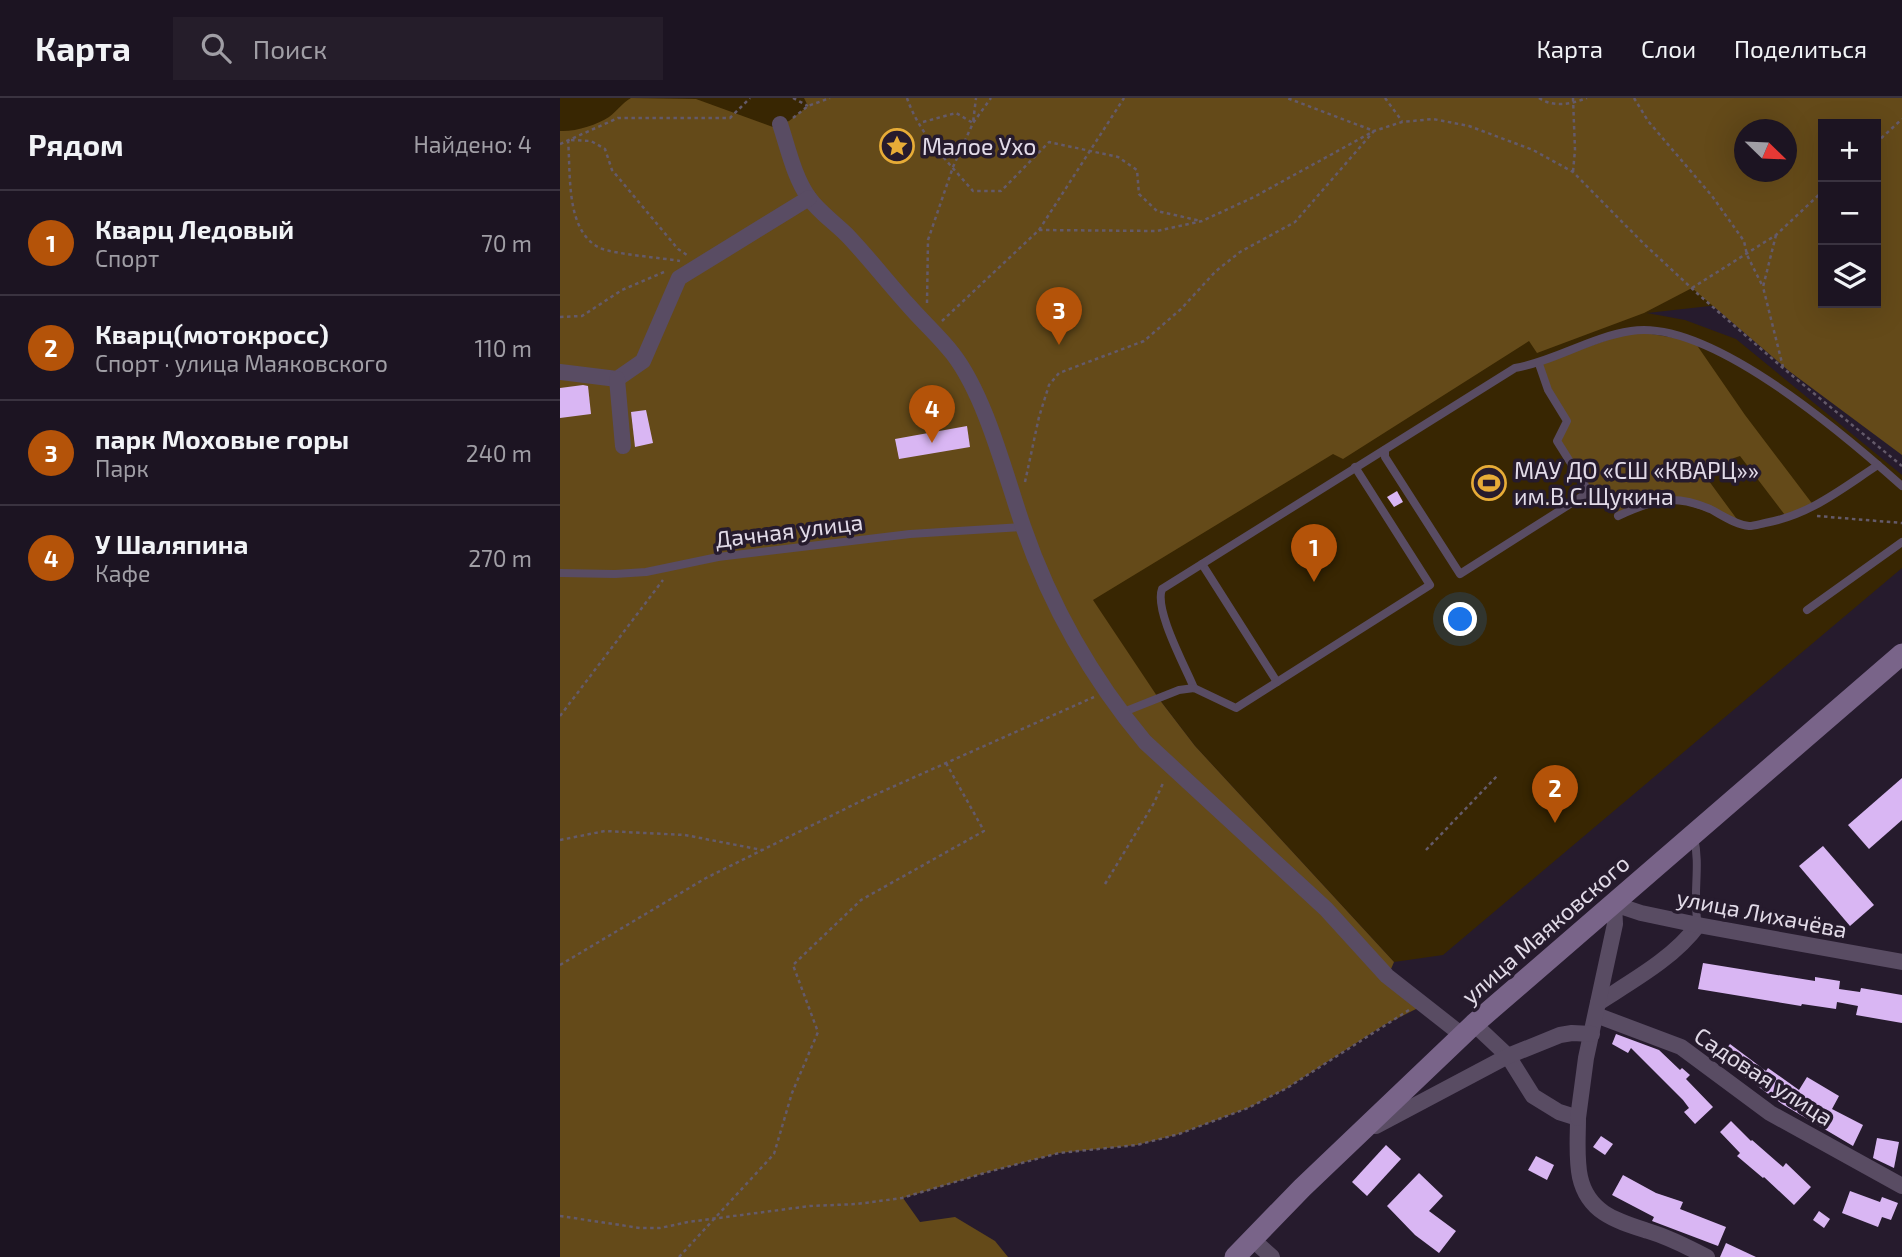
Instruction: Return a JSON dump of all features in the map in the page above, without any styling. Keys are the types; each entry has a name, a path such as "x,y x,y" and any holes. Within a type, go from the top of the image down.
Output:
{"main road":[{"name":"улица Маяковского","path":"1235,1257 1349,1142 1468,1030 1902,654"}],"street":[{"path":"780,124 809,198 931,328 954,355 968,379 1004,466 1023,527 1069,635 1121,713 1145,742 1326,909 1387,976 1424,1005 1508,1056 1533,1096 1559,1112 1578,1118"},
{"path":"560,372 617,379 643,361 679,278 809,198"},
{"path":"617,379 623,446"},
{"path":"1614,904 1615,924 1586,1058 1578,1118 1580,1180 1594,1204 1608,1217 1707,1257"},
{"name":"улица Лихачёва","path":"1614,904 1641,913 1698,925 1902,962"},
{"path":"1597,1009 1689,938 1698,925"},
{"name":"Садовая улица","path":"1597,1009 1681,1047 1770,1113 1902,1186"},
{"path":"1349,1142 1409,1107 1508,1056 1560,1035 1592,1034"},
{"path":"1252,1239 1272,1257"}],"lane":[{"path":"1194,688 1163,614 1160,593 1167,585 1515,368 1539,364 1600,338 1649,330 1704,345 1775,383 1902,486"},
{"path":"1385,450 1385,457 1460,574 1589,492 1557,441 1567,421 1548,390 1539,364"},
{"path":"1618,516 1651,501 1669,499 1686,501 1749,526 1787,519 1803,513 1878,465"},
{"path":"1121,713 1178,690 1194,688 1236,708 1430,585 1355,467"},
{"name":"Дачная улица","path":"560,573 615,574 719,557 910,534 1023,527"},
{"path":"1807,610 1902,542"},
{"path":"1202,564 1277,682"},
{"path":"1693,835 1697,851 1694,906 1698,925"}],"path":[{"path":"560,144 618,118 730,118 750,98"},
{"path":"793,98 808,106"},
{"path":"780,124 789,121 808,106 830,98"},
{"path":"907,98 912,112 973,191 1001,191 1049,142 1118,157 1138,170 1139,194 1157,211 1202,221"},
{"path":"974,123 976,98"},
{"path":"931,328 926,280 928,240 953,167 974,123 991,98"},
{"path":"931,328 1039,230 1124,98"},
{"path":"1287,98 1374,131"},
{"path":"1385,98 1402,122"},
{"path":"1539,98 1549,104 1573,103 1587,98"},
{"path":"1573,98 1573,172"},
{"path":"1634,98 1648,121 1712,196 1744,242 1747,255 1763,287 1783,368"},
{"path":"923,122 956,113 974,123"},
{"path":"1881,138 1902,119"},
{"path":"1039,230 1157,231 1202,221 1254,197 1374,131 1402,122 1433,120 1469,126 1533,150 1573,172 1692,288 1783,368 1902,466"},
{"path":"1025,491 1039,417 1049,384 1059,373 1144,341 1232,259 1295,222 1374,131"},
{"path":"568,140 575,219 585,236 601,249 702,264"},
{"path":"568,140 591,141 605,149 612,170 678,249 702,264"},
{"path":"1692,288 1776,234 1818,196"},
{"path":"1763,287 1776,234"},
{"path":"560,317 582,316 622,290 676,270"},
{"path":"1803,513 1832,519 1902,523"},
{"path":"560,716 674,566"},
{"path":"560,965 706,878 861,801 1106,691"},
{"path":"678,1257 774,1154 792,1093 818,1032 793,965 861,900 984,831 946,763"},
{"path":"1105,884 1154,803 1170,765"},
{"path":"1426,850 1496,776"},
{"path":"560,840 605,831 685,835 762,850"},
{"path":"560,1216 640,1228 660,1228 715,1218 902,1198 1059,1153 1137,1145 1179,1134 1248,1108 1287,1088 1406,1012 1424,1005"}],"shaded area":[{"path":"560,98 1834,98 1825,119 1818,119 1818,160 1799,296 1647,313 1685,320 1736,339 1902,475 1902,568 1443,955 1394,962 1195,746 1159,699 560,309"},
{"path":"631,98 696,99 781,130 780,124 789,121 808,106 804,98 1902,98 1902,455 1789,371 1692,288 1644,313 1537,353 1529,341 1343,459 1333,454 1093,600 1159,699 1195,746 1394,962 1388,976 1424,1005 1384,1025 1287,1088 1248,1108 1179,1134 1137,1145 1059,1153 903,1198 920,1222 955,1217 995,1241 1008,1257 560,1257 560,131 579,129 609,117"},
{"path":"1633,331 1694,341 1745,415 1814,506 1788,519 1740,456 1706,477 1739,522 1669,499 1618,516 1608,503 1589,492 1557,441 1567,421 1539,364"}],"building":[{"path":"588,386 591,414 560,418 560,388"},
{"path":"646,410 653,443 635,447 631,412"},
{"path":"967,426 970,447 899,459 895,439"},
{"path":"1397,491 1403,502 1394,507 1387,497"},
{"path":"1902,778 1902,820 1869,849 1848,825"},
{"path":"1823,846 1874,905 1850,926 1799,866"},
{"path":"1703,963 1815,981 1815,977 1840,981 1839,989 1860,992 1861,988 1902,995 1902,1023 1856,1015 1858,1006 1837,1002 1836,1009 1801,1006 1698,989"},
{"path":"1616,1034 1659,1050 1680,1070 1682,1068 1690,1075 1686,1079 1713,1107 1695,1124 1684,1112 1689,1108 1683,1100 1631,1048 1628,1053 1612,1044"},
{"path":"1730,1044 1766,1071 1768,1068 1799,1090 1807,1077 1839,1096 1832,1109 1863,1125 1853,1146 1782,1104 1719,1058"},
{"path":"1731,1121 1751,1141 1783,1167 1786,1163 1811,1187 1794,1205 1737,1156 1740,1153 1720,1132"},
{"path":"1601,1136 1613,1144 1605,1155 1593,1147"},
{"path":"1877,1138 1899,1142 1894,1168 1873,1158"},
{"path":"1386,1145 1401,1159 1367,1196 1352,1182"},
{"path":"1536,1156 1554,1165 1547,1180 1528,1170"},
{"path":"1419,1173 1443,1196 1429,1211 1456,1231 1439,1253 1415,1235 1387,1206"},
{"path":"1623,1175 1656,1193 1683,1202 1680,1209 1726,1227 1718,1246 1652,1221 1654,1217 1612,1195"},
{"path":"1850,1191 1880,1202 1882,1197 1898,1203 1891,1220 1882,1217 1878,1227 1842,1213"},
{"path":"1819,1211 1830,1219 1824,1228 1813,1220"},
{"path":"1726,1243 1756,1257 1720,1257"}],"place":[{"name":"Малое Ухо","path":"897,146"},
{"name":"парк Моховые горы","path":"1059,345"},
{"name":"У Шаляпина","path":"932,443"},
{"name":"МАУ ДО «СШ «КВАРЦ»» им.В.С.Щукина","path":"1489,483"},
{"name":"Кварц Ледовый","path":"1314,582"},
{"name":"Кварц(мотокросс)","path":"1555,823"}]}
